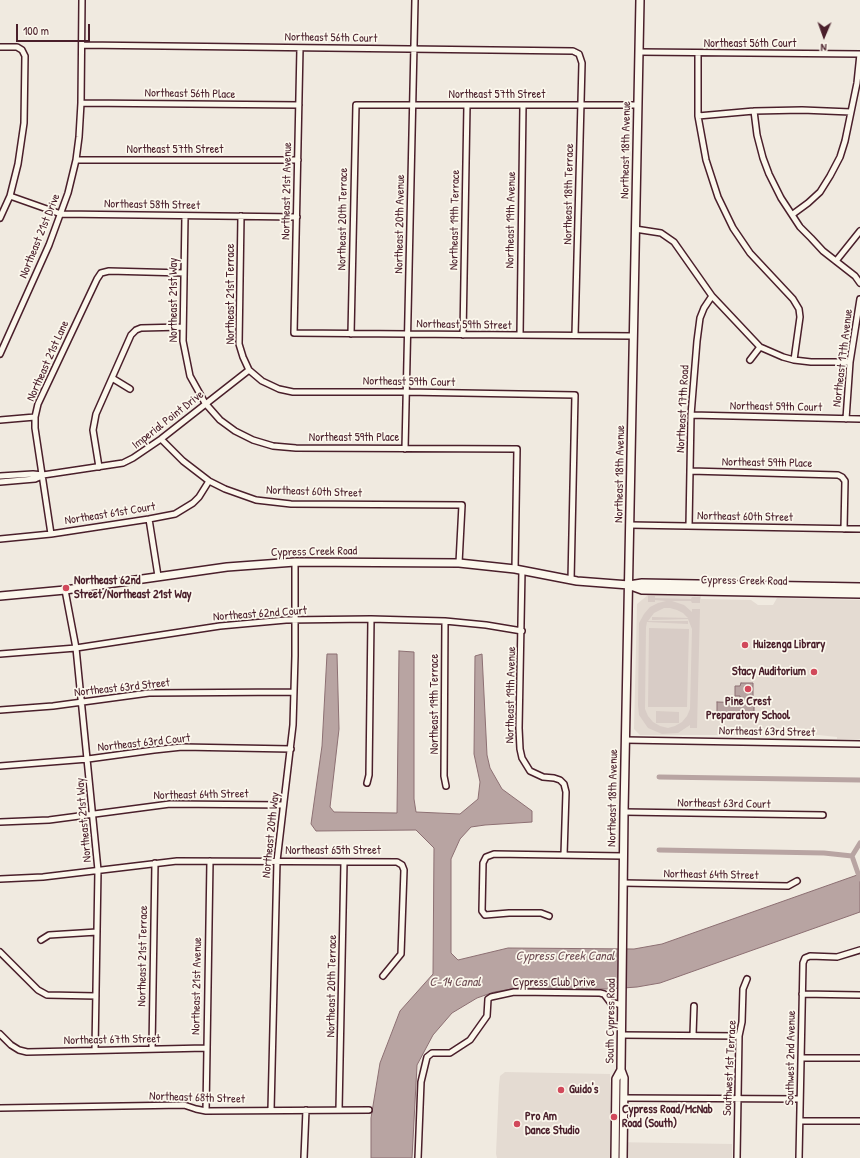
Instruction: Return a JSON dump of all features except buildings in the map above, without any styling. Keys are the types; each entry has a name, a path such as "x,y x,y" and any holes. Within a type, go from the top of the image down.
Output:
{"street":[{"name":"Northeast 21st Drive","path":"0,354 49,245 68,194 76,160 81,103 82,0"},
{"name":"Northeast 20th Avenue","path":"405,449 415,0"},
{"name":"Northeast 18th Avenue","path":"623,948 625,740 640,0"},
{"name":"Northeast 56th Court","path":"82,45 573,51 579,54"},
{"path":"0,47 17,47 22,50 25,56 24,123 18,164 10,196 0,218"},
{"name":"Northeast 21st Avenue","path":"294,333 300,48"},
{"name":"Northeast 56th Court","path":"639,52 860,54"},
{"path":"698,53 698,116 706,160 718,197 733,228 750,253 793,299 799,309 800,317 794,360"},
{"name":"Northeast 18th Terrace","path":"575,335 582,63 579,54"},
{"path":"792,214 808,203 820,192 830,176 842,150 857,83 860,54"},
{"name":"Northeast 56th Place","path":"81,103 299,105"},
{"name":"Northeast 57th Street","path":"356,105 638,105"},
{"name":"Northeast 20th Terrace","path":"351,334 356,105"},
{"name":"Northeast 19th Terrace","path":"463,334 467,105"},
{"name":"Northeast 19th Avenue","path":"520,335 523,105"},
{"path":"698,116 754,111 802,110 851,112"},
{"path":"754,111 757,135 769,174 781,198 800,227 823,250 855,276 860,283"},
{"name":"Northeast 57th Street","path":"76,160 298,160"},
{"name":"Northeast 58th Street","path":"10,196 61,214 297,217"},
{"name":"Northeast 21st Way","path":"185,216 183,341 190,376 205,404"},
{"name":"Northeast 21st Terrace","path":"241,216 239,344 249,370"},
{"path":"635,230 661,233 674,242 712,296 760,347 794,360 811,362 850,362"},
{"path":"836,261 860,231"},
{"name":"Northeast 21st Lane","path":"51,534 35,418 38,404 97,279 101,273 109,271 184,273"},
{"name":"Northeast 17th Road","path":"689,526 691,415 697,341 700,318 704,308 712,296"},
{"name":"Northeast 17th Avenue","path":"846,418 850,362 860,299"},
{"path":"99,467 93,430 94,421 131,335 136,330 141,328 183,327"},
{"name":"Northeast 59th Street","path":"294,333 633,336"},
{"path":"750,360 760,347"},
{"name":"Northeast 59th Court","path":"249,370 262,381 279,389 293,392 406,392 574,395 571,580"},
{"name":"Imperial Point Drive","path":"0,476 33,474 43,475 99,467 123,462 133,458 161,439 249,370"},
{"path":"112,378 130,388"},
{"name":"Northeast 59th Place","path":"205,404 220,420 235,431 253,440 273,446 296,448 517,449"},
{"name":"Northeast 59th Court","path":"691,415 860,419"},
{"path":"0,420 35,418"},
{"name":"Northeast 60th Street","path":"161,439 183,461 209,481 256,500 274,503 462,505 459,563"},
{"name":"Northeast 19th Avenue","path":"517,449 518,570 522,631 519,728 520,749 525,765 534,774 543,778 554,778 560,780 564,784 566,792 564,855"},
{"name":"Northeast 59th Place","path":"690,471 838,475 845,481 844,529"},
{"name":"Imperial Point Drive","path":"0,482 34,479 43,475"},
{"name":"Northeast 61st Court","path":"0,539 51,534 175,514 186,508 199,497 209,481"},
{"path":"149,519 158,576"},
{"name":"Northeast 60th Street","path":"630,525 860,530"},
{"name":"Cypress Creek Road","path":"0,596 65,590 227,567 295,562 459,563 518,570 600,584 629,585 642,583 860,587"},
{"name":"Northeast 20th Way","path":"271,1110 277,861 291,749 294,692 295,562"},
{"name":"Cypress Creek Road","path":"629,585 642,590 860,594"},
{"name":"Northeast 21st Way","path":"65,590 76,648 94,814 98,870 95,1050"},
{"path":"367,783 369,775 371,619"},
{"name":"Northeast 62nd Court","path":"0,654 76,648 220,626 294,620 371,619 445,621 486,625 522,631"},
{"name":"Northeast 19th Terrace","path":"445,621 444,776 446,786"},
{"name":"Northeast 63rd Street","path":"0,710 24,709 149,693 294,692"},
{"name":"Northeast 63rd Street","path":"625,740 860,744"},
{"name":"Northeast 63rd Court","path":"0,766 88,759 182,747 291,749"},
{"name":"Northeast 64th Street","path":"0,822 49,820 170,804 283,805"},
{"name":"Northeast 63rd Court","path":"624,812 823,816"},
{"path":"549,916 541,913 485,915 482,911 483,863 486,858 494,854 623,856"},
{"name":"Northeast 65th Street","path":"0,879 43,877 177,860 397,862 402,865 404,870 401,954 383,976"},
{"name":"Northeast 21st Avenue","path":"206,1111 210,861"},
{"name":"Northeast 20th Terrace","path":"339,1110 344,862"},
{"name":"Northeast 21st Terrace","path":"152,1049 155,863"},
{"name":"Northeast 64th Street","path":"623,883 788,886 797,881"},
{"path":"41,940 50,935 97,932"},
{"name":"South Cypress Road","path":"623,948 621,1035 621,1070 624,1078 623,1158"},
{"name":"Southwest 2nd Avenue","path":"799,1158 803,963 805,958 810,956 837,957 860,950"},
{"path":"0,952 38,990 47,995 96,996"},
{"name":"Southwest 1st Terrace","path":"737,1158 739,1036 742,1022 743,989 746,979"},
{"name":"Cypress Club Drive","path":"418,1158 421,1082 427,1057 432,1052 450,1053 470,1040 487,1016 488,999 514,992 600,993 604,994 610,1002 622,1005"},
{"path":"802,994 860,995"},
{"path":"693,1035 694,1006"},
{"name":"Northeast 67th Street","path":"0,1034 11,1045 19,1050 27,1052 206,1048"},
{"path":"621,1035 739,1036"},
{"path":"801,1058 860,1058"},
{"name":"South Cypress Road","path":"615,1158 616,1079 621,1070"},
{"path":"624,1098 800,1099"},
{"name":"Northeast 68th Street","path":"0,1108 184,1105 206,1111 369,1110"},
{"path":"304,1158 306,1110"},
{"path":"800,1121 860,1121"}],"shaded area":[{"name":"Pine Crest Preparatory School","path":"648,595 701,596 701,599 751,600 758,605 773,605 777,598 860,600 860,739 837,739 837,737 809,734 759,733 758,735 640,735 634,729 637,604"},
{"path":"648,596 655,596 655,598 691,599 692,597 700,597 700,603 692,603 691,601 672,601 684,605 692,612 692,609 700,609 697,728 690,728 690,725 678,733 662,734 648,728 639,715 639,623 650,607 666,601 655,600 655,602 648,602","holes":["664,608 670,608 683,613 688,618 652,617 652,620 688,619 692,629 690,709 682,722 668,728 653,722 645,709 646,627 647,622 688,624 688,621 648,621 654,613"]},
{"path":"649,628 689,629 687,707 648,707"},
{"path":"656,711 679,712 679,723 656,723"},
{"path":"505,1072 610,1074 611,1142 732,1144 732,1158 497,1158 499,1085 500,1076"}],"water":[{"name":"C-14 Canal","path":"399,651 414,652 414,799 416,812 460,814 478,799 480,782 474,754 475,656 482,654 487,755 490,768 502,789 532,811 532,822 471,827 460,839 451,859 451,953 458,960 508,948 634,949 662,944 860,874 860,912 660,983 637,987 609,989 512,989 494,992 477,998 452,1013 433,1035 417,1065 412,1158 371,1158 371,1118 380,1063 400,1011 433,974 434,848 416,830 316,831 311,824 322,746 327,654 337,654 339,729 330,807 334,812 397,813"},
{"path":"741,683 753,683 753,700 740,700 740,696 735,696 735,686 740,686"},
{"path":"717,702 754,703 754,717 717,717"}],"waterway":[{"path":"659,777 860,780"},
{"path":"860,843 852,856 860,879"},
{"path":"659,850 824,853 852,856"}],"place":[{"name":"Northeast 62nd Street/Northeast 21st Way","path":"66,588"},
{"name":"Huizenga Library","path":"745,645"},
{"name":"Stacy Auditorium","path":"814,672"},
{"name":"Pine Crest Preparatory School","path":"748,689"},
{"name":"Guido's","path":"561,1090"},
{"name":"Cypress Road/McNab Road (South)","path":"614,1117"},
{"name":"Pro Am Dance Studio","path":"517,1124"}],"water label":[{"name":"Cypress Creek Canal","path":"565,957"}]}
